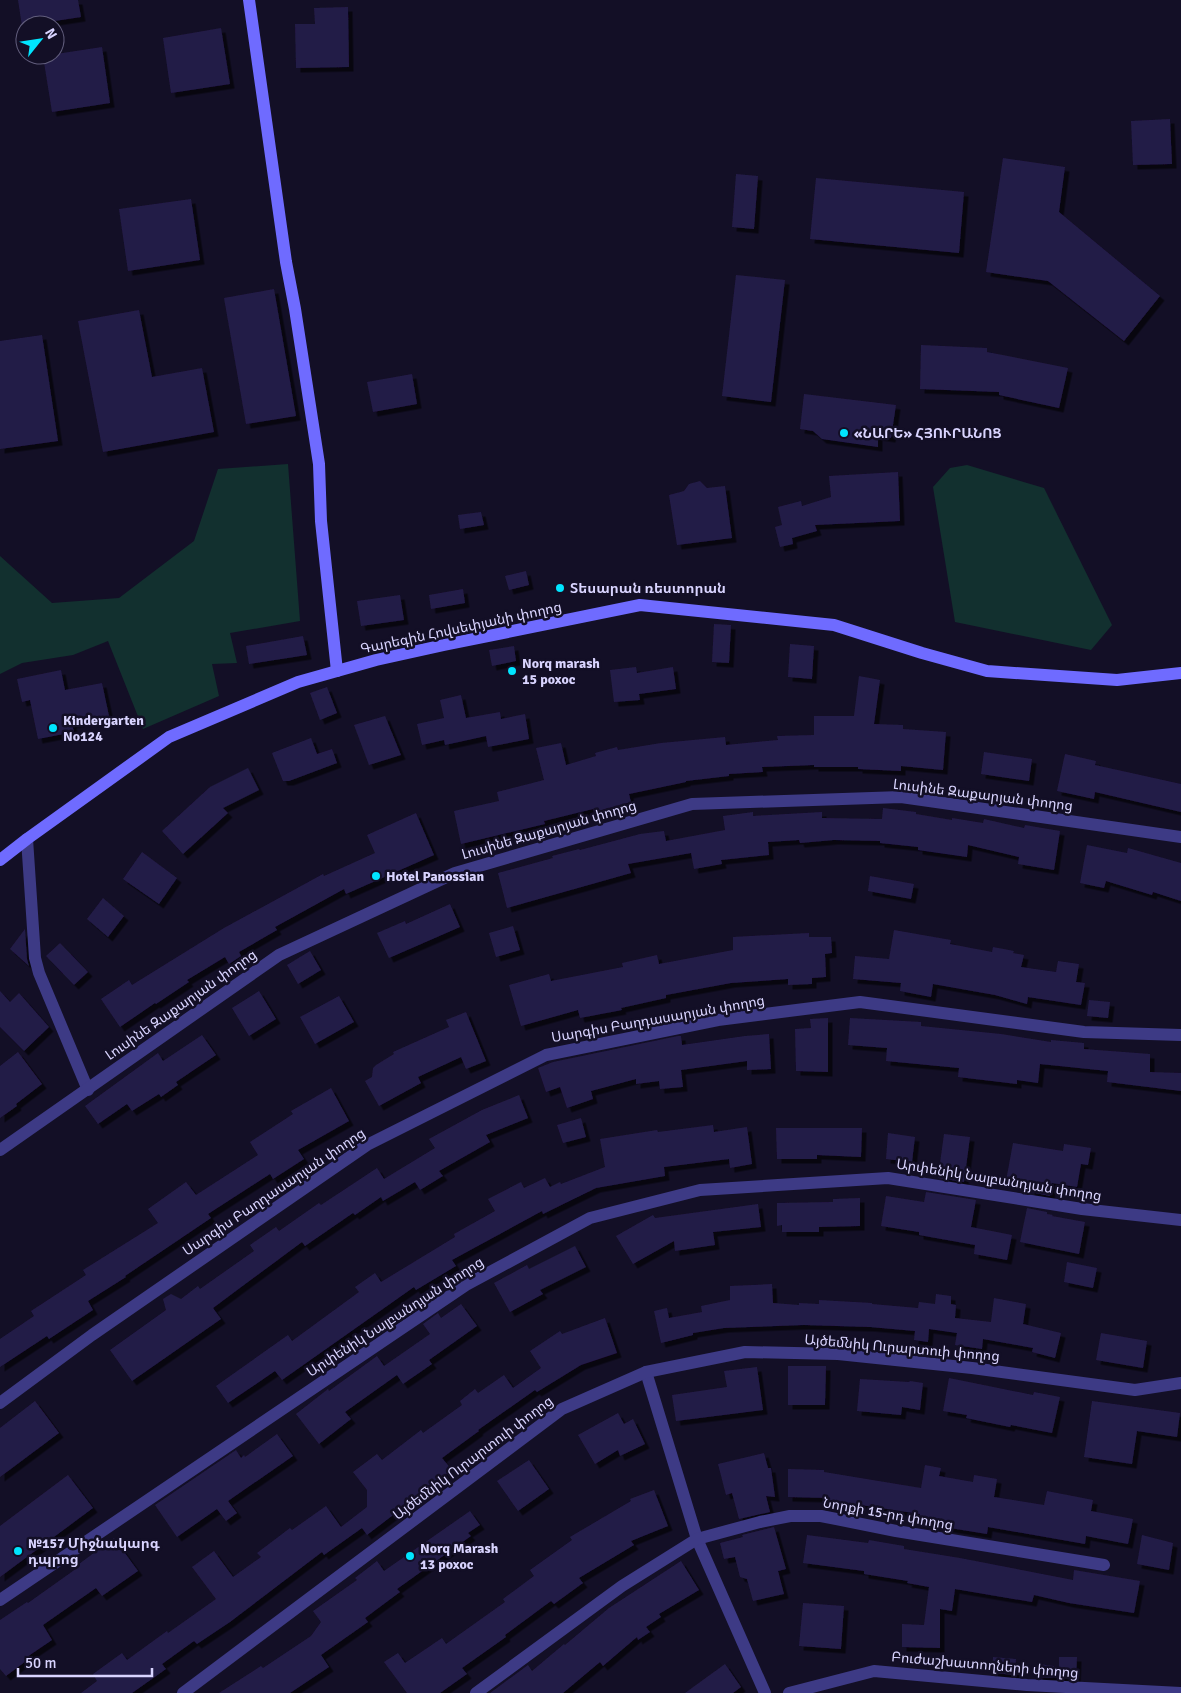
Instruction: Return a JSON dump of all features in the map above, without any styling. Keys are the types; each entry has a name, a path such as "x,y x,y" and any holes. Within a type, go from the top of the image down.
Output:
{"main road":[{"path":"249,0 286,262 319,464 321,521 337,671"},
{"name":"Գարեգին Հովսեփյանի փողոց","path":"0,860 169,737 298,682 444,645 640,605 834,625 987,671 1117,680 1181,672"}],"street":[{"name":"Լուսինե Զաքարյան փողոց","path":"0,1150 279,955 455,874 692,804 901,797 1181,837"},
{"path":"27,839 35,958 39,974 88,1090"},
{"name":"Սարգիս Բաղդասարյան փողոց","path":"0,1403 92,1335 367,1145 546,1055 718,1020 860,1002 1084,1032 1181,1035"},
{"name":"Արփենիկ Նալբանդյան փողոց","path":"0,1600 466,1285 590,1218 700,1190 888,1178 1082,1209 1181,1220"},
{"name":"Այծեմնիկ Ուրարտուի փողոց","path":"183,1693 562,1409 646,1372 745,1352 838,1354 972,1368 1135,1390 1181,1383"},
{"path":"646,1372 697,1539 765,1693"},
{"name":"Նորքի 15-րդ փողոց","path":"476,1693 622,1586 697,1539 760,1522 790,1516 820,1516 896,1531 1104,1565"},
{"name":"Բուժաշխատողների փողոց","path":"789,1693 874,1671 1027,1686 1181,1692"}],"green space":[{"path":"288,464 300,621 230,633 237,663 212,664 219,696 143,729 108,641 73,655 22,663 0,674 0,556 52,603 119,598 194,541 218,469"},
{"path":"967,465 1044,488 1112,625 1091,650 955,622 933,487 950,468"}],"building":[{"path":"18,0 78,0 81,17 65,19 65,15 20,15"},
{"path":"348,7 349,67 296,68 295,24 315,24 314,8"},
{"path":"221,28 230,84 171,93 163,38"},
{"path":"102,47 110,103 52,112 44,65 65,65 65,53"},
{"path":"1170,119 1172,164 1133,165 1131,121"},
{"path":"1003,158 1065,167 1059,212 1160,296 1124,341 1048,281 986,272"},
{"path":"736,174 758,176 754,229 732,227"},
{"path":"816,178 964,192 959,253 810,239"},
{"path":"191,199 200,260 128,271 119,209"},
{"path":"736,275 785,280 771,402 722,396"},
{"path":"274,289 296,416 246,424 224,298"},
{"path":"139,310 152,377 202,368 214,432 103,452 78,321"},
{"path":"42,335 58,441 0,449 0,341"},
{"path":"921,345 987,348 987,352 1068,368 1059,408 999,395 999,392 920,389"},
{"path":"412,374 417,404 373,412 367,382"},
{"path":"804,394 896,405 891,438 878,436 878,447 822,439 813,431 800,429"},
{"path":"898,472 900,521 815,525 817,531 792,538 793,544 780,547 775,527 782,525 778,507 801,501 802,506 831,497 829,476"},
{"path":"700,481 707,488 725,486 732,538 677,545 669,495 684,491 689,484"},
{"path":"481,512 484,525 460,529 458,515"},
{"path":"526,571 529,585 509,590 505,576"},
{"path":"463,589 465,603 431,609 429,595"},
{"path":"400,595 404,620 361,626 357,601"},
{"path":"714,624 731,625 729,663 712,662"},
{"path":"303,636 307,655 249,664 246,646"},
{"path":"790,644 814,646 812,679 788,677"},
{"path":"514,646 516,661 492,666 489,650"},
{"path":"636,667 637,673 673,667 676,689 639,694 640,700 614,702 610,670"},
{"path":"61,670 65,690 102,683 109,716 72,724 74,732 38,739 30,700 22,702 17,679"},
{"path":"859,676 880,680 874,724 903,725 903,729 946,732 943,770 901,766 901,771 858,769 858,767 814,767 814,765 762,767 763,772 729,774 729,776 686,781 629,794 631,802 594,812 593,809 544,821 545,824 461,844 454,811 499,801 497,792 544,780 536,748 561,743 566,765 596,756 595,753 617,747 618,750 661,743 725,737 726,745 778,740 777,736 814,735 814,716 854,716"},
{"path":"327,687 337,713 320,720 310,693"},
{"path":"461,695 466,718 500,712 501,719 525,714 529,739 488,747 486,736 445,745 444,740 422,745 417,724 444,718 440,700"},
{"path":"385,716 401,755 369,765 354,725"},
{"path":"311,738 317,754 332,749 337,763 289,781 283,781 272,753"},
{"path":"984,752 1032,759 1029,781 981,774"},
{"path":"1065,754 1096,761 1095,765 1181,784 1181,812 1095,792 1094,799 1057,791"},
{"path":"248,768 259,790 223,808 228,813 183,854 162,831 210,787"},
{"path":"883,808 916,812 916,814 952,820 952,818 983,823 984,819 1024,828 1025,825 1060,831 1054,870 1018,864 1019,857 968,845 967,857 918,850 918,847 880,843 880,841 834,840 800,843 799,840 768,842 769,855 721,860 722,864 694,869 691,853 628,864 631,873 507,908 498,873 553,858 552,856 640,834 664,831 666,841 725,830 723,816 753,812 753,816 822,812 822,818 882,819"},
{"path":"416,813 434,855 346,894 344,889 275,927 277,930 239,952 241,956 229,964 225,957 187,980 189,982 120,1027 101,999 129,980 132,985 224,928 323,874 324,876 375,853 367,835"},
{"path":"1087,845 1127,853 1128,848 1181,863 1181,901 1153,892 1152,895 1106,881 1104,888 1080,883"},
{"path":"142,852 177,878 159,904 123,879"},
{"path":"870,876 914,884 911,899 868,891"},
{"path":"103,898 124,916 108,937 87,919"},
{"path":"450,904 460,927 389,958 377,933 405,921 406,924"},
{"path":"513,926 520,950 496,957 489,933"},
{"path":"25,929 27,959 29,966 10,949"},
{"path":"894,930 951,940 950,944 992,952 993,947 1014,951 1013,953 1024,955 1021,967 1056,972 1058,961 1079,964 1076,982 1085,983 1081,1005 1028,997 1027,1004 995,995 933,984 931,997 900,991 901,983 853,979 855,956 889,959"},
{"path":"809,933 809,937 831,937 832,953 825,954 826,977 812,978 812,984 788,985 788,979 731,983 666,995 666,998 621,1008 622,1010 580,1018 578,1010 521,1026 509,985 549,974 551,981 623,967 622,963 657,955 659,964 733,950 733,937"},
{"path":"60,943 88,972 74,985 46,956"},
{"path":"310,951 321,970 298,984 287,965"},
{"path":"0,991 10,1002 19,993 49,1027 24,1051 0,1027"},
{"path":"259,991 276,1019 249,1036 232,1008"},
{"path":"339,996 354,1022 315,1044 300,1017"},
{"path":"1089,1000 1110,1002 1108,1018 1087,1016"},
{"path":"466,1012 486,1061 466,1069 461,1057 418,1077 421,1083 379,1106 365,1081 372,1077 373,1068 394,1054 393,1052 449,1027 446,1020"},
{"path":"828,1018 828,1072 796,1071 795,1029 811,1028 810,1019"},
{"path":"850,1018 921,1022 921,1026 1001,1034 1051,1042 1051,1040 1084,1043 1084,1049 1150,1054 1150,1072 1181,1073 1181,1091 1107,1082 1108,1071 1040,1064 1038,1083 1017,1080 1017,1084 958,1077 959,1068 886,1061 887,1048 848,1045"},
{"path":"769,1034 771,1069 747,1070 747,1061 681,1070 683,1087 660,1089 659,1081 636,1084 636,1079 591,1091 593,1099 567,1108 560,1087 546,1092 538,1068 553,1062 678,1036 681,1036 682,1045"},
{"path":"202,1035 216,1055 176,1082 178,1085 161,1097 159,1094 132,1111 127,1104 98,1124 85,1106 158,1053 163,1061"},
{"path":"18,1052 42,1084 0,1118 0,1066"},
{"path":"331,1088 349,1121 298,1150 304,1159 273,1179 270,1174 208,1214 211,1218 88,1301 93,1310 49,1339 47,1336 0,1367 0,1339 34,1316 31,1311 86,1275 83,1270 158,1223 148,1209 186,1182 196,1195 258,1155 250,1142 293,1114 291,1111"},
{"path":"519,1095 528,1118 486,1135 490,1142 439,1171 443,1176 420,1190 415,1182 383,1201 381,1197 355,1215 353,1213 305,1246 302,1242 213,1308 221,1319 132,1381 110,1350 166,1310 163,1299 171,1294 181,1299 198,1286 200,1289 254,1251 250,1245 276,1227 279,1231 319,1203 321,1205 377,1168 384,1179 435,1148 429,1139 482,1110"},
{"path":"581,1118 586,1137 563,1143 557,1125"},
{"path":"713,1125 714,1132 747,1127 752,1164 730,1168 729,1159 664,1167 665,1176 596,1188 543,1214 542,1211 452,1260 456,1266 416,1290 414,1287 282,1380 275,1371 228,1403 216,1386 288,1335 292,1341 359,1292 355,1287 375,1273 381,1282 455,1237 454,1234 495,1211 488,1199 521,1182 524,1188 545,1178 550,1187 605,1167 600,1139 657,1130 658,1132"},
{"path":"776,1128 862,1128 861,1157 817,1155 817,1159 777,1159"},
{"path":"888,1133 915,1137 912,1162 886,1159"},
{"path":"944,1134 970,1137 964,1182 938,1178"},
{"path":"1013,1143 1063,1151 1064,1144 1091,1148 1088,1165 1081,1164 1077,1187 1052,1183 1050,1196 1030,1192 1031,1185 1006,1181"},
{"path":"926,1192 976,1200 971,1227 1012,1235 1007,1260 974,1254 975,1245 919,1235 919,1232 881,1226 886,1196 924,1202"},
{"path":"860,1198 860,1226 819,1227 819,1232 782,1232 782,1225 777,1226 777,1203 833,1202 833,1199"},
{"path":"758,1204 761,1227 713,1232 715,1245 675,1251 674,1241 633,1264 616,1236 653,1215 655,1218"},
{"path":"1027,1208 1047,1212 1047,1214 1052,1216 1085,1222 1079,1254 1020,1242"},
{"path":"575,1246 586,1267 540,1290 543,1294 510,1312 494,1283 527,1265 529,1269"},
{"path":"1067,1262 1097,1268 1093,1288 1064,1282"},
{"path":"772,1284 773,1303 799,1305 799,1303 819,1304 819,1300 918,1308 919,1302 935,1304 936,1294 951,1296 951,1304 956,1305 955,1318 991,1322 994,1298 1026,1304 1023,1324 1061,1333 1055,1358 1032,1352 1033,1348 983,1339 982,1349 955,1345 957,1333 929,1329 928,1342 914,1340 915,1331 870,1327 804,1325 724,1328 693,1333 693,1335 661,1343 654,1311 667,1308 669,1318 702,1312 701,1306 730,1300 730,1286"},
{"path":"461,1304 477,1326 429,1360 432,1364 403,1384 397,1375 345,1412 351,1419 319,1444 296,1414 328,1389 329,1391 377,1356 384,1366 430,1334 423,1324 438,1313 441,1318"},
{"path":"605,1318 617,1353 581,1365 537,1392 535,1390 478,1430 442,1458 452,1470 367,1535 362,1528 324,1555 322,1552 230,1622 197,1644 194,1641 162,1664 166,1669 132,1693 81,1693 97,1681 93,1674 122,1653 127,1660 216,1599 192,1567 214,1551 233,1577 261,1557 257,1553 290,1528 292,1530 326,1506 341,1527 367,1507 367,1490 353,1472 377,1454 382,1460 421,1430 423,1433 462,1405 460,1401 475,1389 478,1393 504,1375 513,1388 541,1368 530,1351 560,1331 562,1334"},
{"path":"1101,1333 1147,1341 1143,1368 1096,1360"},
{"path":"788,1366 826,1366 825,1405 788,1405"},
{"path":"757,1367 763,1410 676,1421 672,1395 727,1387 724,1371"},
{"path":"949,1378 1033,1395 1034,1392 1060,1397 1052,1433 1011,1425 1010,1427 966,1418 967,1415 943,1411"},
{"path":"860,1379 923,1383 920,1410 902,1407 901,1415 857,1411"},
{"path":"35,1401 59,1433 0,1477 0,1428"},
{"path":"1092,1401 1180,1413 1177,1437 1137,1431 1132,1464 1084,1457"},
{"path":"618,1413 624,1424 633,1419 645,1444 620,1456 618,1450 595,1464 578,1435"},
{"path":"277,1434 293,1456 228,1501 237,1513 226,1521 217,1509 177,1537 155,1505 236,1450 241,1458 244,1455 245,1457"},
{"path":"764,1453 768,1468 771,1468 775,1497 766,1496 770,1512 739,1519 732,1493 726,1495 718,1464"},
{"path":"529,1460 549,1489 518,1511 497,1481"},
{"path":"925,1465 941,1468 939,1476 973,1482 974,1475 997,1479 994,1497 1044,1505 1047,1491 1093,1500 1091,1511 1133,1519 1128,1544 1086,1536 1085,1544 988,1527 987,1534 919,1523 920,1514 828,1500 828,1498 788,1497 788,1469 824,1470 824,1472 921,1488"},
{"name":"№157 Միջնակարգ դպրոց","path":"68,1475 93,1508 0,1577 0,1526"},
{"path":"654,1490 668,1526 631,1541 634,1545 579,1578 583,1583 554,1604 551,1601 505,1635 506,1637 462,1668 467,1674 440,1693 407,1693 384,1662 398,1653 405,1663 442,1638 446,1644 505,1602 503,1599 534,1576 530,1570 572,1540 570,1537 631,1501 630,1499"},
{"path":"470,1511 480,1525 468,1533 471,1536 397,1589 400,1592 365,1618 368,1622 321,1655 329,1667 290,1693 219,1693 261,1666 263,1668 311,1636 321,1622 313,1611 357,1580 355,1578 377,1561 384,1571"},
{"path":"774,1527 786,1569 778,1571 784,1594 753,1601 747,1579 740,1577 735,1557 724,1559 720,1543"},
{"path":"807,1535 868,1543 869,1540 904,1546 904,1549 1073,1580 1074,1570 1140,1581 1134,1613 1069,1603 1034,1595 1032,1602 955,1589 952,1611 940,1609 940,1648 902,1647 902,1624 924,1625 929,1587 907,1583 908,1581 864,1574 864,1571 803,1563"},
{"path":"1142,1535 1173,1543 1169,1570 1137,1564"},
{"path":"114,1538 138,1571 102,1596 96,1588 43,1625 52,1640 24,1659 26,1661 6,1676 0,1669 0,1620 28,1603 80,1566 79,1564"},
{"path":"681,1561 699,1590 659,1614 661,1617 646,1627 650,1632 638,1640 637,1637 603,1666 600,1662 563,1693 490,1693 528,1665 532,1671 609,1608"},
{"path":"803,1603 844,1606 841,1649 799,1646"},
{"path":"993,1657 1016,1659 1015,1675 992,1673"},
{"path":"1059,1657 1077,1657 1076,1679 1059,1678"},
{"path":"725,1664 741,1687 733,1693 685,1693"},
{"path":"1039,1664 1054,1666 1053,1678 1038,1677"}],"place":[{"name":"«ՆԱՐԵ» ՀՅՈՒՐԱՆՈՑ","path":"844,433"},
{"name":"Տեսարան ռեստորան","path":"560,588"},
{"name":"Norq marash 15 poxoc","path":"512,671"},
{"name":"Kindergarten No124","path":"53,728"},
{"name":"Hotel Panossian","path":"376,876"},
{"name":"№157 Միջնակարգ դպրոց","path":"18,1551"},
{"name":"Norq Marash 13 poxoc","path":"410,1556"}]}
